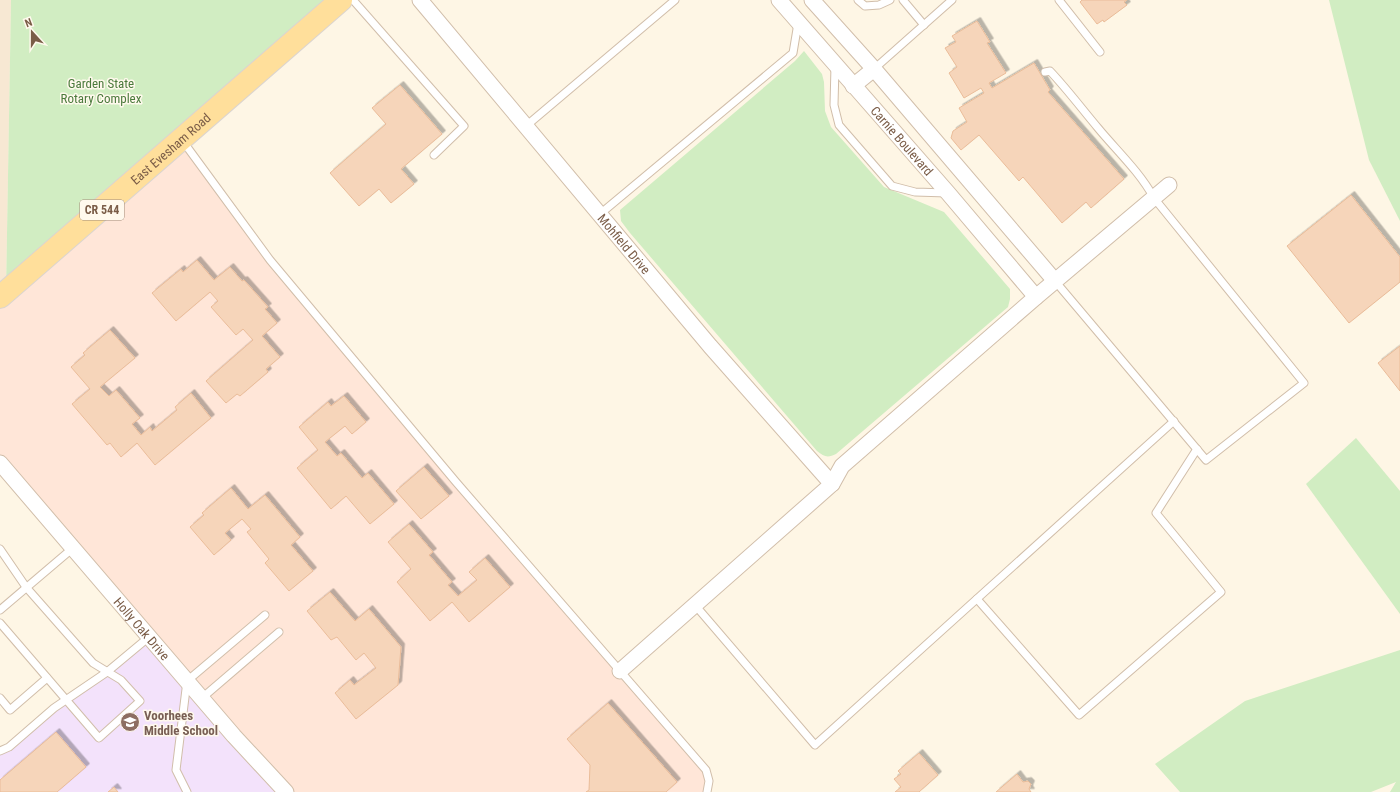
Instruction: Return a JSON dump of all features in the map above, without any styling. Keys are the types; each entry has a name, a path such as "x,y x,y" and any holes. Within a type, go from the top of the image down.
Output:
{"main road":[{"name":"East Evesham Road","path":"0,297 341,0"}],"street":[{"name":"Mohfield Drive","path":"420,0 710,346 832,484"},
{"name":"Carnie Boulevard","path":"779,0 949,195 1036,298"},
{"name":"Carnie Boulevard","path":"812,0 874,69 1055,281"},
{"path":"853,86 874,69"},
{"path":"949,195 969,180"},
{"path":"620,672 832,484 842,466 1055,281 1169,185"},
{"name":"Holly Oak Drive","path":"0,463 260,766 286,792"}],"lane":[{"path":"353,0 464,126 434,155"},
{"path":"526,126 675,0"},
{"path":"858,0 865,6 880,5 890,0"},
{"path":"904,0 924,25"},
{"path":"874,69 952,0"},
{"path":"1059,0 1100,52"},
{"path":"600,214 793,53 797,38 798,20"},
{"path":"835,64 834,104 839,125 892,186 915,192 949,195"},
{"path":"1045,72 1050,71 1067,89 1128,161 1147,185 1154,198 1304,383 1206,460 1055,281"},
{"path":"182,140 270,260 456,482 706,770 709,781 707,792"},
{"path":"695,605 815,745 1174,421"},
{"path":"977,599 1079,715 1221,592 1156,513 1197,449"},
{"path":"0,548 26,587 93,663 121,680 140,702 99,738 0,623"},
{"path":"0,610 73,548"},
{"path":"186,792 176,770 187,680 265,615"},
{"path":"202,698 279,632"},
{"path":"0,750 9,747 54,708 107,672 149,637"},
{"path":"0,698 10,710 47,678"}],"shaded area":[{"path":"0,0 11,0 6,292 0,297"},
{"path":"182,140 270,260 706,770 707,792 286,792 0,463 0,297"},
{"name":"Voorhees Middle School","path":"149,637 286,792 0,792 0,751"}],"green space":[{"name":"Garden State Rotary Complex","path":"11,0 341,0 6,292"},
{"path":"1329,0 1400,0 1400,221 1369,160"},
{"path":"804,51 822,74 824,82 825,111 831,127 884,187 944,212 1010,289 1008,307 836,454 831,456 824,456 817,451 630,233 621,221 620,210 795,61"},
{"path":"1356,438 1400,491 1400,614 1306,484"},
{"path":"1400,650 1400,792 1390,792 1396,782 1371,792 1180,792 1155,764 1245,701"}],"building":[{"path":"1082,0 1127,0 1124,2 1127,5 1104,22 1103,20 1097,24 1080,2"},
{"path":"977,21 990,42 987,43 1006,73 989,83 992,88 1034,63 1050,90 1048,92 1124,179 1091,208 1086,202 1062,223 1023,177 1019,181 979,135 961,150 951,138 953,131 967,122 959,108 984,93 981,88 964,98 949,73 957,67 945,48 956,42 952,36"},
{"path":"400,85 442,134 401,169 414,184 391,203 379,189 359,206 330,173 386,124 372,108"},
{"path":"1351,195 1400,257 1400,282 1349,323 1287,246"},
{"path":"197,260 214,280 230,267 268,307 265,309 277,323 262,336 280,357 266,369 268,372 240,396 237,394 226,403 206,381 253,340 243,329 236,335 211,307 218,301 210,292 176,321 152,293 181,269 183,272"},
{"path":"110,330 135,358 100,387 109,396 116,390 140,418 132,424 141,435 150,427 152,431 177,410 175,407 191,393 211,418 155,465 137,443 121,457 110,443 107,445 72,404 90,389 71,367 85,355 83,353"},
{"path":"1400,346 1400,391 1378,363"},
{"path":"344,396 366,422 352,434 345,426 325,442 337,456 341,453 362,478 368,473 394,504 370,524 346,496 331,509 297,468 318,450 299,427 328,402 331,406"},
{"path":"424,467 449,496 421,519 396,491"},
{"path":"231,488 248,509 265,495 300,537 291,545 313,571 289,591 265,563 269,559 247,532 251,529 242,519 225,533 231,540 214,555 190,527 204,515 202,513"},
{"path":"409,524 433,552 429,555 452,582 448,585 458,596 477,580 469,572 485,558 510,587 469,622 452,602 430,621 397,582 411,569 388,542"},
{"path":"330,592 355,621 369,609 401,647 398,685 356,719 335,693 350,680 354,685 376,668 364,653 356,660 337,637 331,640 307,611"},
{"path":"608,703 677,782 666,792 586,792 589,790 590,765 567,739"},
{"path":"56,732 86,767 57,792 0,792 0,780"},
{"path":"919,753 938,775 919,792 895,792 901,787 894,779 901,774 898,771"},
{"path":"1017,774 1023,782 1028,781 1031,784 1029,789 1031,792 996,792"},
{"path":"114,787 118,792 108,792"}],"place":[{"name":"Voorhees Middle School","path":"130,722"}]}
